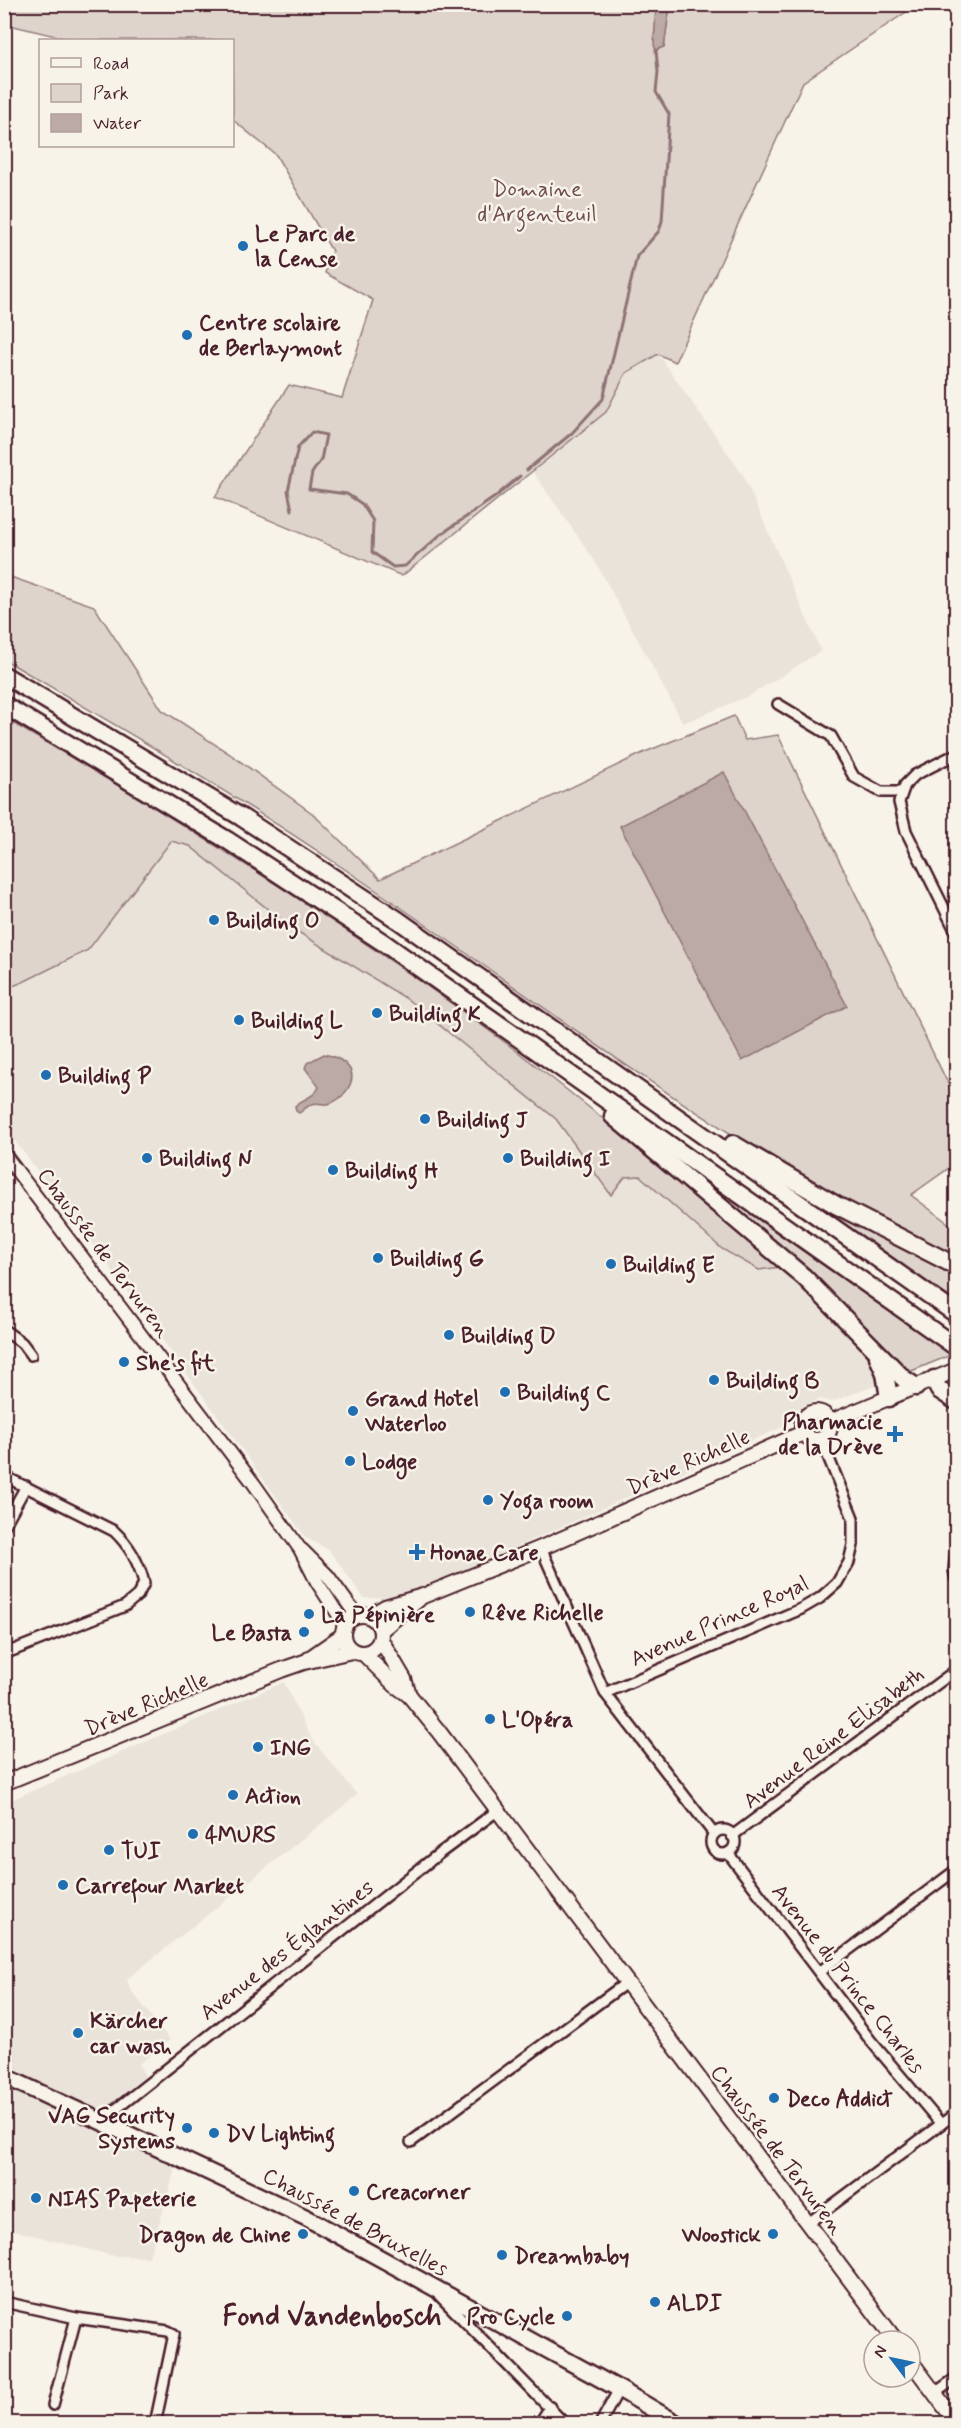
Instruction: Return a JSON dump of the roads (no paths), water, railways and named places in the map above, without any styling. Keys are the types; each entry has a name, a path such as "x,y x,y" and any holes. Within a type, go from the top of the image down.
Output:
{"highway":[{"path":"4,675 124,745 318,867 408,927 957,1314"},
{"path":"4,705 110,767 304,890 957,1347"},
{"path":"597,1093 608,1112 804,1277 904,1379 916,1386"},
{"path":"696,1131 726,1140 836,1205 957,1266"},
{"path":"873,1348 885,1373 889,1398"},
{"path":"934,1379 939,1390 957,1401"}],"main road":[{"path":"830,1422 957,1370"},
{"path":"819,1412 830,1422 827,1435 821,1439 808,1438 803,1432 802,1422 809,1413 819,1412"},
{"name":"Drève Richelle","path":"363,1616 393,1604 423,1596 541,1548 803,1432"},
{"name":"Drève Richelle","path":"381,1635 423,1596"},
{"path":"363,1616 375,1619 381,1635 377,1647 370,1652 357,1652 347,1646 344,1630 363,1616"},
{"name":"Drève Richelle","path":"304,1662 344,1630"},
{"name":"Chaussée de Tervuren","path":"381,1635 404,1679 409,1695"},
{"name":"Drève Richelle","path":"4,1784 304,1662 357,1652"},
{"name":"Chaussée de Tervuren","path":"357,1652 409,1695 887,2329"},
{"name":"Chaussée de Bruxelles","path":"4,2076 307,2218 620,2389 678,2424"},
{"path":"922,2376 957,2422"}],"street":[{"path":"778,704 807,719 831,736 854,777 881,792 901,792"},
{"path":"957,754 915,775 901,792 900,811 906,831 957,932"},
{"name":"Chaussée de Tervuren","path":"4,1154 300,1549 328,1576 363,1616"},
{"path":"4,1330 22,1343 31,1355"},
{"name":"Avenue Prince Royal","path":"605,1693 801,1609 820,1598 837,1582 852,1554 853,1518 821,1439"},
{"path":"4,1476 114,1531 128,1544 141,1570 144,1583 138,1595 125,1606 4,1654"},
{"path":"4,1526 26,1486"},
{"path":"541,1548 605,1693 714,1834"},
{"name":"Chaussée de Tervuren","path":"300,1549 344,1630"},
{"path":"957,1550 954,1570 957,1579"},
{"name":"Avenue Reine Elisabeth","path":"732,1836 957,1670"},
{"name":"Avenue des Églantines","path":"101,2121 376,1903 497,1811"},
{"path":"722,1830 732,1836 734,1847 728,1853 720,1854 714,1851 711,1844 714,1834 722,1830"},
{"name":"Avenue du Prince Charles","path":"728,1853 871,2041 941,2124"},
{"path":"819,1972 957,1870"},
{"path":"411,2142 626,1983"},
{"path":"807,2224 957,2113"},
{"path":"430,2286 565,2424"},
{"path":"4,2302 76,2318 168,2331 174,2334 155,2424"},
{"path":"52,2405 76,2318"},
{"path":"935,2393 957,2378"},
{"path":"600,2424 620,2389"},
{"path":"539,2424 550,2407"}],"water":[{"path":"656,5 670,5 664,47 656,50 654,45"},
{"path":"724,772 847,1006 742,1061 620,826"},
{"path":"324,1054 338,1058 347,1065 352,1079 348,1089 334,1102 312,1104 299,1113 295,1106 319,1087 305,1068 307,1063"}],"waterway":[{"path":"527,470 572,433 603,399 637,256 659,231 662,221 669,114 656,92 658,72 656,50"},
{"path":"292,510 288,491 298,447 312,432 326,435 321,460 312,473 309,489 347,494 362,504 373,521 372,552 393,567 405,566 440,535 495,497 520,476"}],"place":[{"name":"Le Parc de la Cense","path":"243,246"},
{"name":"Centre scolaire de Berlaymont","path":"187,335"},
{"name":"Building O","path":"214,920"},
{"name":"Building K","path":"377,1013"},
{"name":"Building L","path":"239,1020"},
{"name":"Building P","path":"46,1075"},
{"name":"Building J","path":"425,1119"},
{"name":"Building N","path":"147,1158"},
{"name":"Building I","path":"508,1158"},
{"name":"Building H","path":"333,1170"},
{"name":"Building G","path":"378,1258"},
{"name":"Building E","path":"611,1264"},
{"name":"Building D","path":"449,1335"},
{"name":"She's fit","path":"124,1362"},
{"name":"Building B","path":"714,1380"},
{"name":"Building C","path":"505,1392"},
{"name":"Grand Hotel Waterloo","path":"353,1411"},
{"name":"Pharmacie de la Drève","path":"895,1434"},
{"name":"Lodge","path":"350,1461"},
{"name":"Yoga room","path":"488,1500"},
{"name":"Honae Care","path":"417,1552"},
{"name":"Rêve Richelle","path":"470,1612"},
{"name":"La Pépinière","path":"309,1614"},
{"name":"Le Basta","path":"304,1632"},
{"name":"L'Opéra","path":"490,1719"},
{"name":"ING","path":"258,1747"},
{"name":"Action","path":"233,1795"},
{"name":"4MURS","path":"193,1834"},
{"name":"TUI","path":"109,1850"},
{"name":"Carrefour Market","path":"63,1885"},
{"name":"Kärcher car wash","path":"78,2033"},
{"name":"Deco Addict","path":"774,2098"},
{"name":"VAG Security Systems","path":"187,2128"},
{"name":"DV Lighting","path":"214,2133"},
{"name":"Creacorner","path":"354,2191"},
{"name":"NIAS Papeterie","path":"36,2198"},
{"name":"Dragon de Chine","path":"303,2234"},
{"name":"Woostick","path":"773,2234"},
{"name":"Dreambaby","path":"502,2255"},
{"name":"ALDI","path":"655,2302"},
{"name":"Pro Cycle","path":"567,2316"}],"district":[{"name":"Fond Vandenbosch","path":"332,2315"}],"park label":[{"name":"Domaine d'Argenteuil","path":"537,200"}]}
